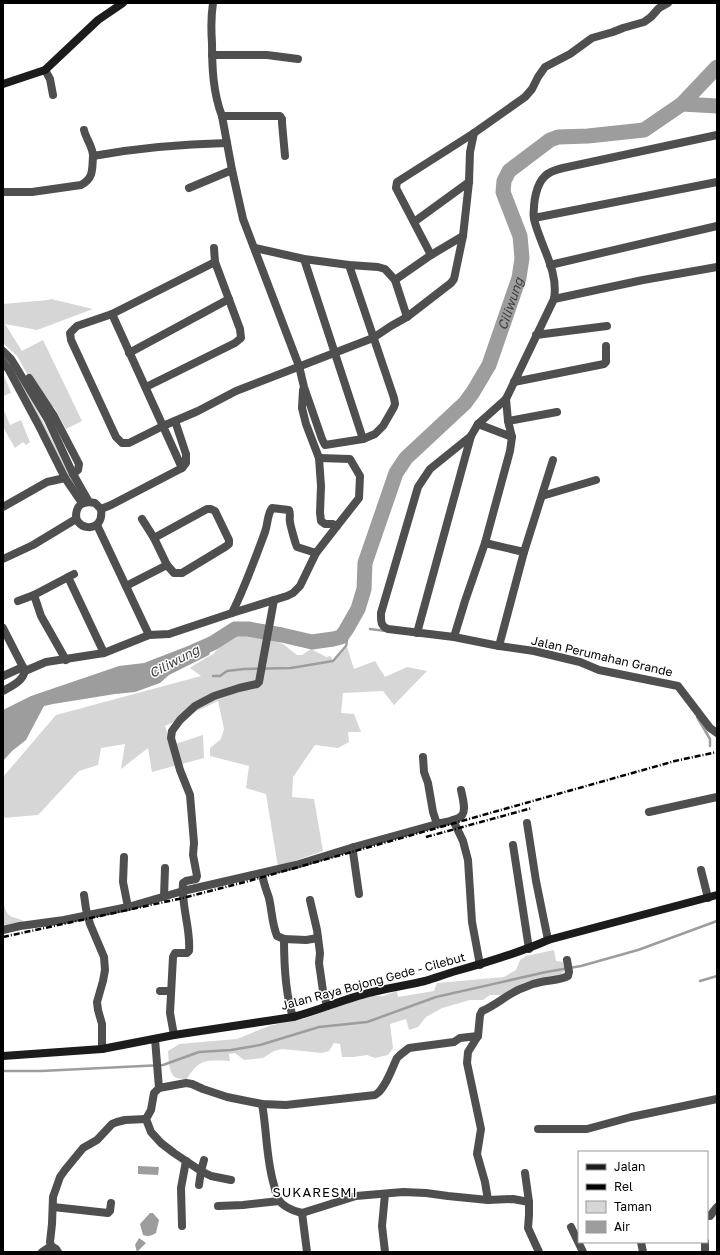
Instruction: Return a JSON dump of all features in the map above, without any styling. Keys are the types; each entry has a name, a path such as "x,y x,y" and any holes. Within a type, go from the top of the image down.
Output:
{"main road":[{"path":"3,84 45,70 98,20 123,3"},
{"name":"Jalan Raya Bojong Gede - Cilebut","path":"3,1056 102,1049 293,1017 377,991 424,981 480,965 529,949 548,940 717,895"}],"street":[{"path":"213,3 211,16 212,55 217,103 222,116 242,213 299,366 304,387 325,444 363,439 375,434 383,426 395,404 349,265"},
{"path":"431,255 396,188 397,182 474,133 529,93 545,67 570,54 592,38 644,22 659,8 668,3"},
{"path":"212,55 267,55 298,59"},
{"path":"45,70 50,79 53,95"},
{"path":"222,116 280,116 282,119 285,156"},
{"path":"3,192 32,192 81,185 87,182 92,175 93,156 84,130"},
{"path":"215,262 112,314 77,326 70,333 70,336 116,437 122,443 130,443 163,426 198,412 236,391 373,338 407,316 454,279 463,236 469,182 470,152 474,133"},
{"path":"418,633 471,436 478,424 506,399 554,299 556,290 550,265 534,218 534,198 537,188 550,172 563,168 584,162 717,136"},
{"path":"93,156 157,147 227,143"},
{"path":"189,188 232,170"},
{"path":"414,222 469,182"},
{"path":"534,218 717,182"},
{"path":"550,265 717,226"},
{"path":"395,280 431,255 463,236"},
{"path":"146,387 235,343 241,338 240,329 215,262 214,248"},
{"path":"255,248 304,259 385,269 395,280 407,316"},
{"path":"304,259 363,439"},
{"path":"554,299 643,280 717,267"},
{"path":"129,353 229,298"},
{"path":"112,314 182,468"},
{"path":"536,335 607,326"},
{"path":"514,382 604,364 606,362 606,346"},
{"path":"3,351 11,359 51,418 69,476"},
{"path":"3,362 85,502"},
{"path":"304,387 302,408 306,424 319,458 321,521 325,524 333,524 337,526"},
{"path":"454,637 485,543 512,442 506,399"},
{"path":"508,421 557,412"},
{"path":"101,509 182,468 186,462 186,454 175,422"},
{"path":"478,424 512,437"},
{"name":"Jalan Perumahan Grande","path":"471,436 430,469 418,487 381,613 382,625 384,628 454,637 559,656 580,662 599,670 678,686 710,728 717,733"},
{"path":"3,676 46,662 104,653 149,635 169,634 287,596 300,586 316,553 359,498 360,476 350,459 319,458"},
{"path":"499,646 524,552 553,460"},
{"path":"3,507 47,482 69,476"},
{"path":"542,496 596,480"},
{"path":"85,502 95,503 101,509 102,517 100,521 97,525 91,528 85,527 76,519 78,508 85,502"},
{"path":"232,613 268,524 269,512 272,508 289,510 290,524 296,540 295,544 297,547 316,553"},
{"path":"142,519 154,538 167,565 174,573 182,572 229,544 227,535 215,511 211,509 207,509 154,538"},
{"path":"3,559 33,545 76,519"},
{"path":"97,525 149,635"},
{"path":"485,543 524,552"},
{"path":"126,586 167,565"},
{"path":"18,601 34,595 71,575 104,653"},
{"path":"34,595 41,616 66,660"},
{"path":"174,1036 170,1013 173,957 175,953 187,953 189,951 183,883 196,879 197,876 193,855 194,843 190,795 180,770 171,738 172,731 180,720 195,706 214,696 257,684 259,682 274,600"},
{"path":"3,628 24,669 24,677 20,682 3,691"},
{"path":"423,757 424,772 428,783 433,812 437,824"},
{"path":"3,930 64,920 128,907 183,891 296,865 354,847 453,820 462,817 464,813 461,790"},
{"path":"649,812 717,797"},
{"path":"453,820 463,841 468,860 472,922 480,965"},
{"path":"527,823 536,881 548,940"},
{"path":"513,845 529,949"},
{"path":"354,847 353,852 359,894"},
{"path":"124,857 123,882 128,907"},
{"path":"164,897 165,868"},
{"path":"700,870 708,898"},
{"path":"262,873 277,936 284,939 306,940 318,938"},
{"path":"84,895 90,924 104,957 105,970 97,1002 102,1024 102,1049"},
{"path":"310,900 318,938 320,953 319,963 327,1006"},
{"path":"284,939 287,991 293,1017"},
{"path":"488,1200 485,1182 477,1154 481,1129 467,1063 468,1052 478,1036 480,1015 482,1011 490,1008 499,1000 517,990 540,982 565,978 568,976 569,972 567,960"},
{"path":"160,990 171,990"},
{"path":"146,1119 151,1110 154,1094 159,1088 186,1083 227,1097 262,1104 286,1105 375,1095 379,1093 384,1086 397,1058 409,1048 454,1042 460,1038 478,1036"},
{"path":"155,1039 159,1088"},
{"path":"538,1129 586,1129 631,1117 717,1099"},
{"path":"262,1104 271,1174 279,1201 288,1208 302,1213 356,1196 403,1192 417,1192 488,1200 514,1199 528,1202"},
{"path":"146,1119 151,1132 161,1143 186,1161 211,1176 231,1180"},
{"path":"51,1246 50,1242 54,1191 60,1177 83,1148 97,1140 108,1128 117,1122 146,1119"},
{"path":"199,1185 204,1160"},
{"path":"182,1226 181,1188 186,1161"},
{"path":"525,1173 530,1215 528,1228 539,1252"},
{"path":"385,1194 382,1226 385,1252"},
{"path":"218,1206 279,1201"},
{"path":"53,1207 108,1213 110,1211 111,1203"},
{"path":"708,1216 710,1216 717,1207"},
{"path":"302,1213 307,1252"},
{"path":"571,1227 578,1242"},
{"path":"42,1252 51,1246"},
{"path":"51,1246 58,1252"}],"green space":[{"path":"51,299 93,309 37,330 5,324 22,351 43,340 82,421 66,429 54,407 50,408 30,379 17,356 3,343 3,304"},
{"path":"6,359 8,359 18,375 36,408 78,494"},
{"path":"3,373 11,393 3,396"},
{"path":"3,408 10,425 21,420 30,442 26,445 23,442 15,448 3,427"},
{"path":"236,631 255,634 283,644 297,655 302,655 311,649 326,657 331,656 333,661 347,647 354,669 375,661 385,677 407,667 427,671 394,705 383,691 343,693 341,713 354,714 361,732 348,732 349,742 338,748 315,745 293,777 292,797 314,799 323,851 278,867 266,794 246,788 249,766 210,756 210,748 221,739 224,729 218,701 165,726 172,745 203,735 204,758 152,772 148,748 121,769 125,744 101,748 98,765 79,771 38,815 3,818 3,777 56,715 201,676 190,668 213,654"},
{"path":"3,895 6,912 26,923 3,932"},
{"path":"554,950 556,961 563,962 565,970 559,977 533,982 501,995 490,995 483,1000 470,1000 442,1008 426,1017 418,1027 409,1030 406,1019 390,1024 393,1048 388,1055 375,1058 367,1055 342,1057 340,1044 334,1043 329,1051 322,1053 282,1049 274,1051 263,1058 244,1060 235,1053 229,1054 230,1061 215,1060 204,1062 191,1072 187,1079 177,1078 170,1070 168,1051 179,1044 237,1039 269,1026 303,1019 329,1010 348,1001 371,996 383,996 397,991 398,997 434,991 437,983 504,977 516,970 520,960 526,956"}],"water":[{"path":"206,639 213,643 209,655 169,675 160,683 135,692 44,706 26,740 12,751 3,761 3,710 31,696 119,666 144,663"},
{"path":"138,1166 159,1167 158,1175 138,1174"},
{"path":"150,1213 153,1213 159,1220 156,1233 146,1236 143,1235 140,1224"},
{"path":"139,1238 146,1243 137,1252 135,1245"}],"waterway":[{"path":"682,104 717,67"},
{"name":"Ciliwung","path":"195,651 213,643 235,629 248,629 312,642 341,637 346,630 358,609 364,589 365,563 396,473 406,458 465,403 489,365 519,278 522,258 520,236 503,192 504,181 509,171 550,140 558,137 588,136 644,130 682,104 717,106"},
{"name":"Ciliwung","path":"213,676 220,676 227,671 244,669 291,668 333,661 346,646 350,623"},
{"path":"370,629 386,631"},
{"path":"697,717 710,739 710,746"},
{"path":"3,1071 41,1071 163,1065 199,1052 231,1050 260,1045 319,1027 367,1022 436,997 546,972 581,966 638,950 717,921"},
{"path":"700,981 717,976"}],"railway":[{"path":"3,937 183,898 245,882 675,761 717,752"},
{"path":"426,837 532,808"}],"district":[{"name":"SUKARESMI","path":"315,1192"}]}
